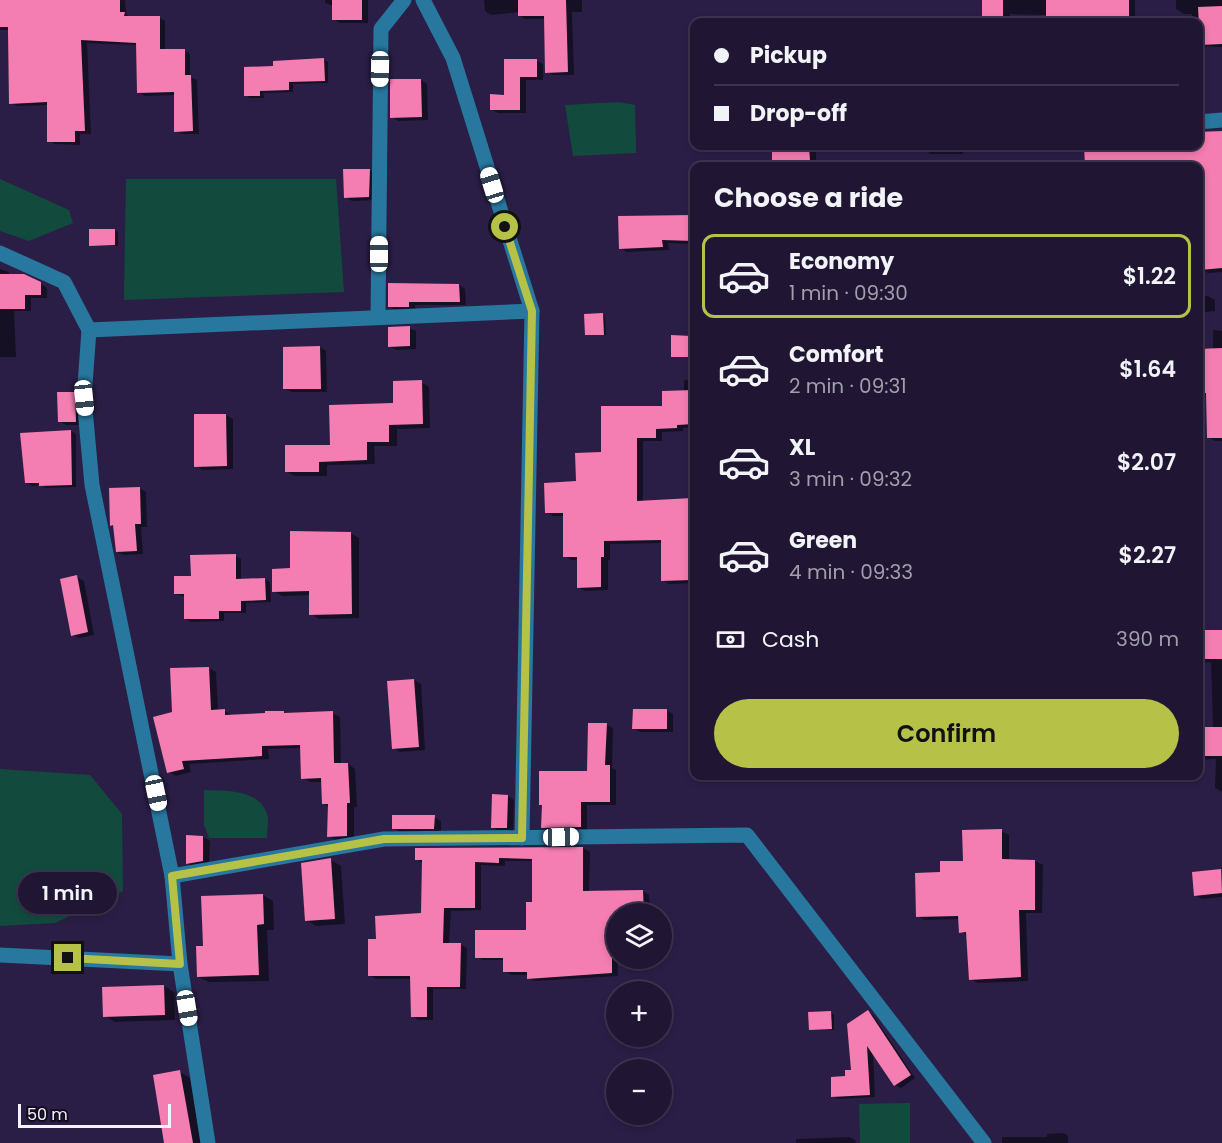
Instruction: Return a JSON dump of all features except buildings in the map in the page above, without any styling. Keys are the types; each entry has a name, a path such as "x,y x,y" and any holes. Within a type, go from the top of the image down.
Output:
{"street":[{"path":"378,317 381,29 404,0"},
{"path":"423,0 453,58 532,311 522,838"},
{"path":"1203,122 1222,120"},
{"path":"0,253 64,282 89,330 84,398 92,485 172,876 180,964 208,1143"},
{"path":"89,330 532,311"},
{"path":"172,876 384,839 747,835 984,1143"},
{"path":"0,955 180,964"}],"shaded area":[{"path":"619,102 635,105 636,153 573,156 565,105"},
{"path":"0,179 69,210 73,223 29,241 0,231"},
{"path":"126,179 336,179 344,292 124,300"},
{"path":"0,769 90,775 122,814 123,891 55,923 0,926"},
{"path":"204,790 241,793 257,800 267,814 267,838 209,838 204,825"},
{"path":"910,1103 910,1143 860,1143 859,1104"}],"route":[{"path":"68,958 180,964 172,876 384,839 522,838 532,311 505,227"}]}
